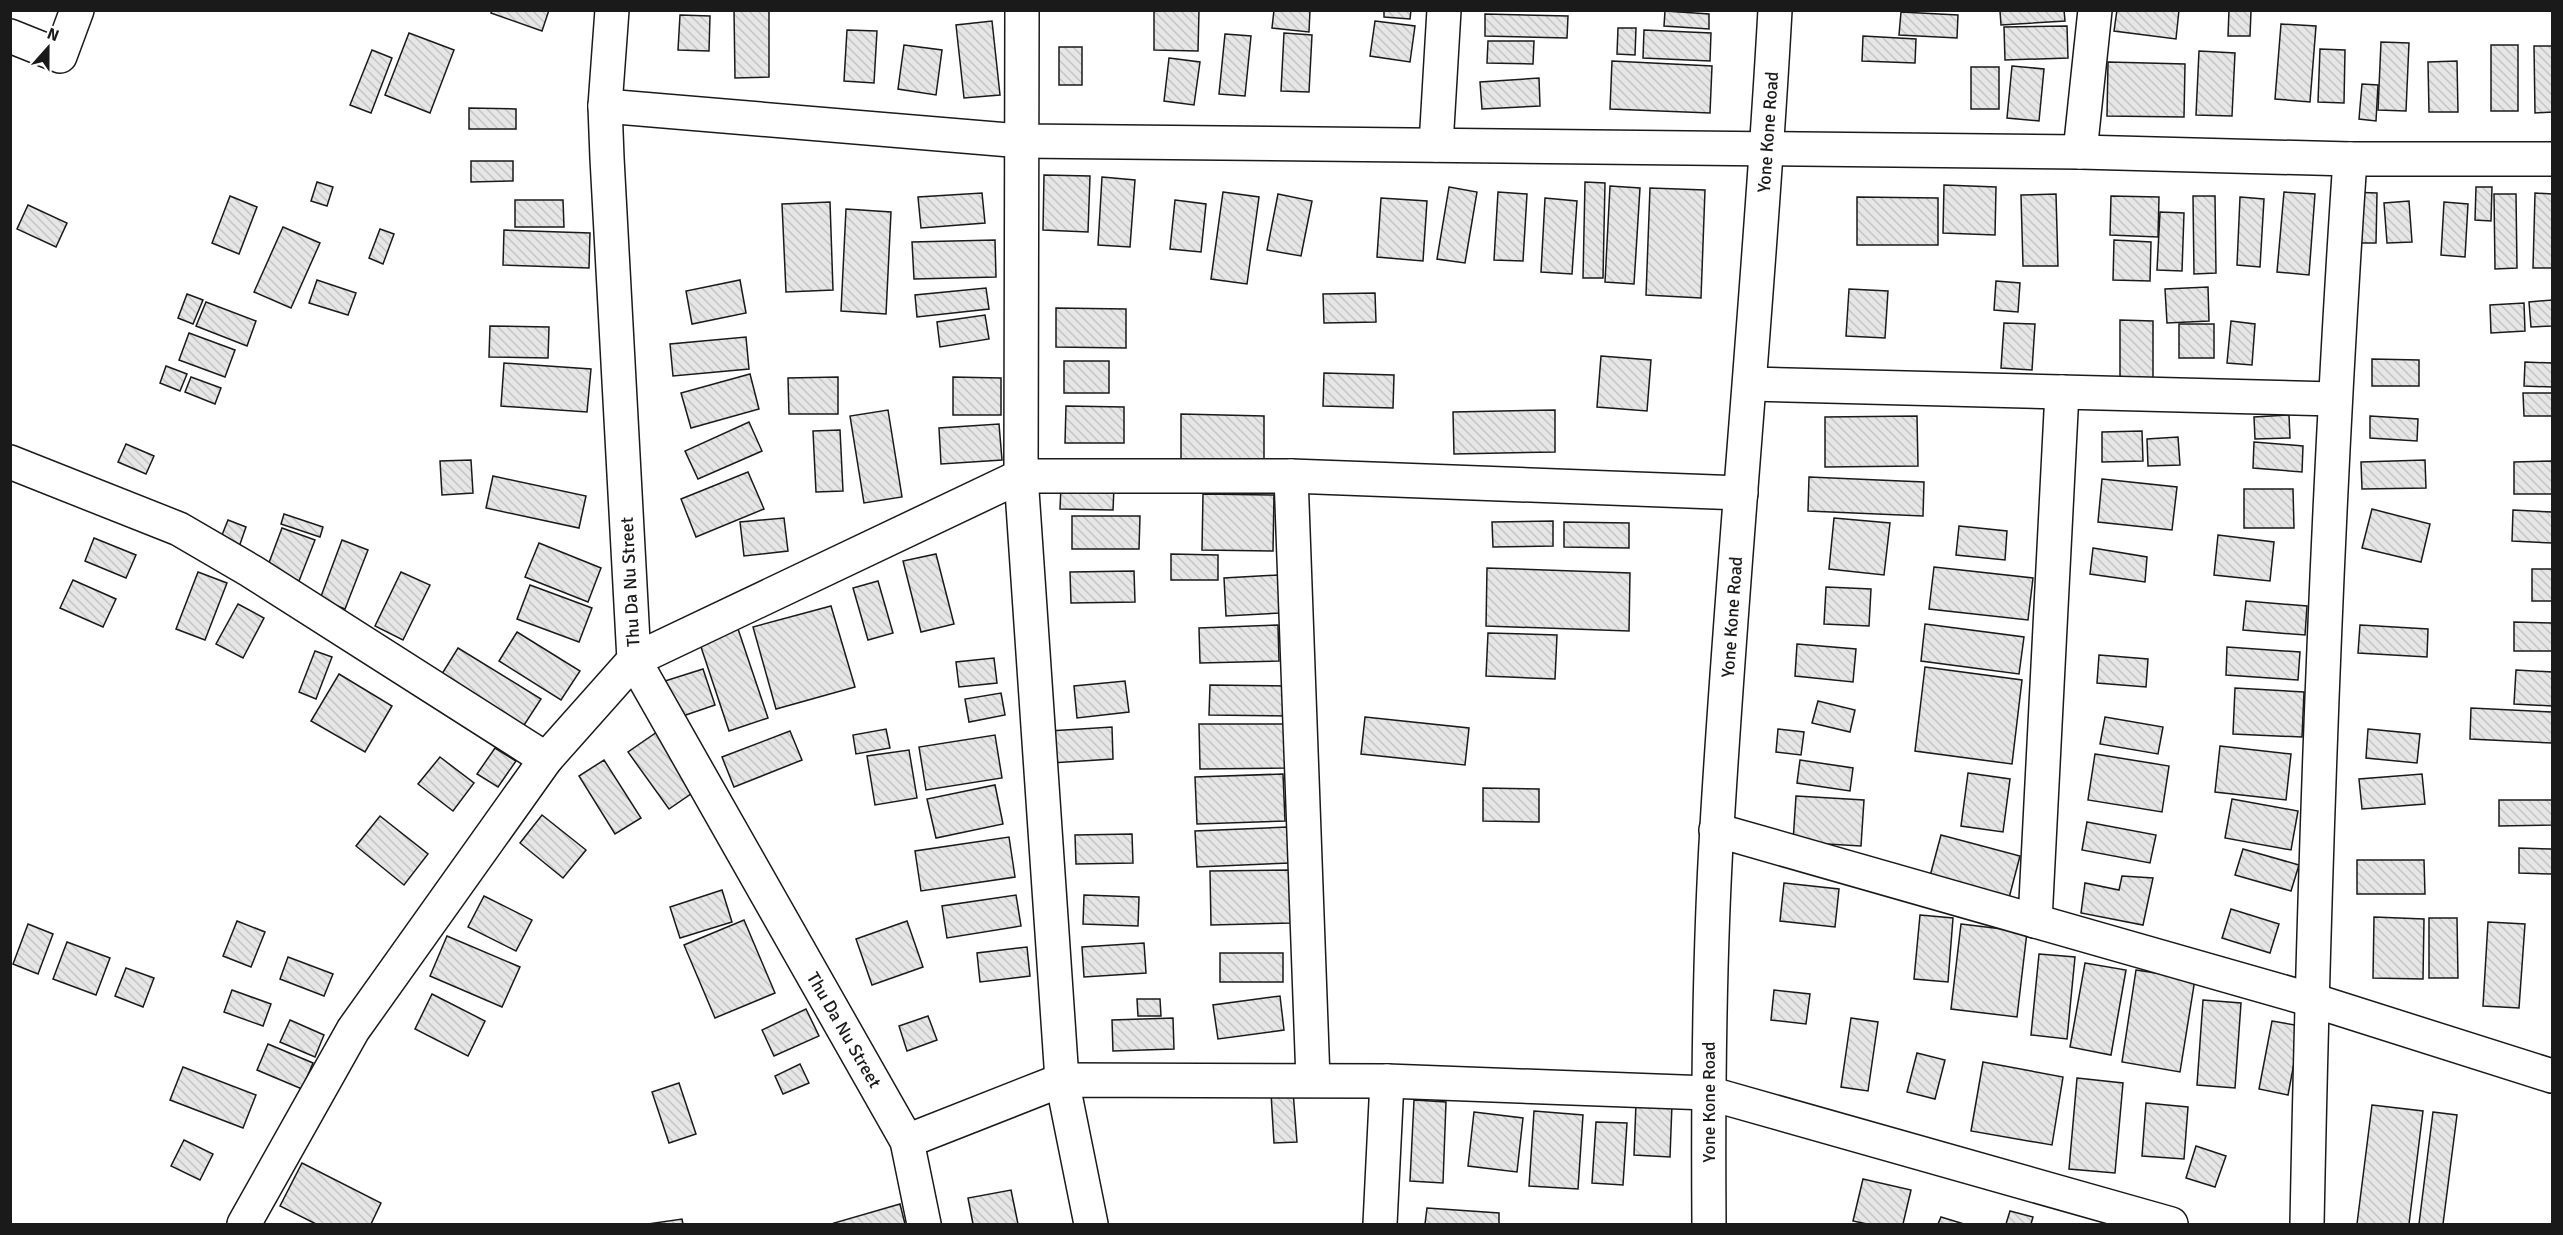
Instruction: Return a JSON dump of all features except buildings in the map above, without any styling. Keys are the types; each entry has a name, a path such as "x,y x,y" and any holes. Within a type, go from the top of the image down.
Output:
{"street":[{"path":"10,36 60,56 78,10"},
{"name":"Thu Da Nu Street","path":"612,10 605,106 634,660 907,1142 924,1224"},
{"path":"1022,10 1021,476 1062,1080 1091,1224"},
{"path":"1436,145 1444,10"},
{"name":"Yone Kone Road","path":"1709,1224 1708,1093 1716,830 1767,148 1775,10"},
{"path":"2080,152 2095,10"},
{"path":"605,106 1021,141 2080,152 2350,159 2553,159"},
{"path":"2307,1224 2312,1000 2334,399 2350,159"},
{"path":"1750,384 2334,399"},
{"path":"2035,921 2062,392"},
{"path":"10,462 179,529 251,571 546,759"},
{"path":"244,1224 353,1030 546,759 634,660 1021,476 1291,476 1741,493"},
{"path":"1291,476 1313,1080"},
{"path":"1716,830 2312,1000 2553,1076"},
{"path":"907,1142 1062,1080 1388,1081 1708,1093 2171,1224"},
{"path":"1380,1224 1388,1081"}]}
